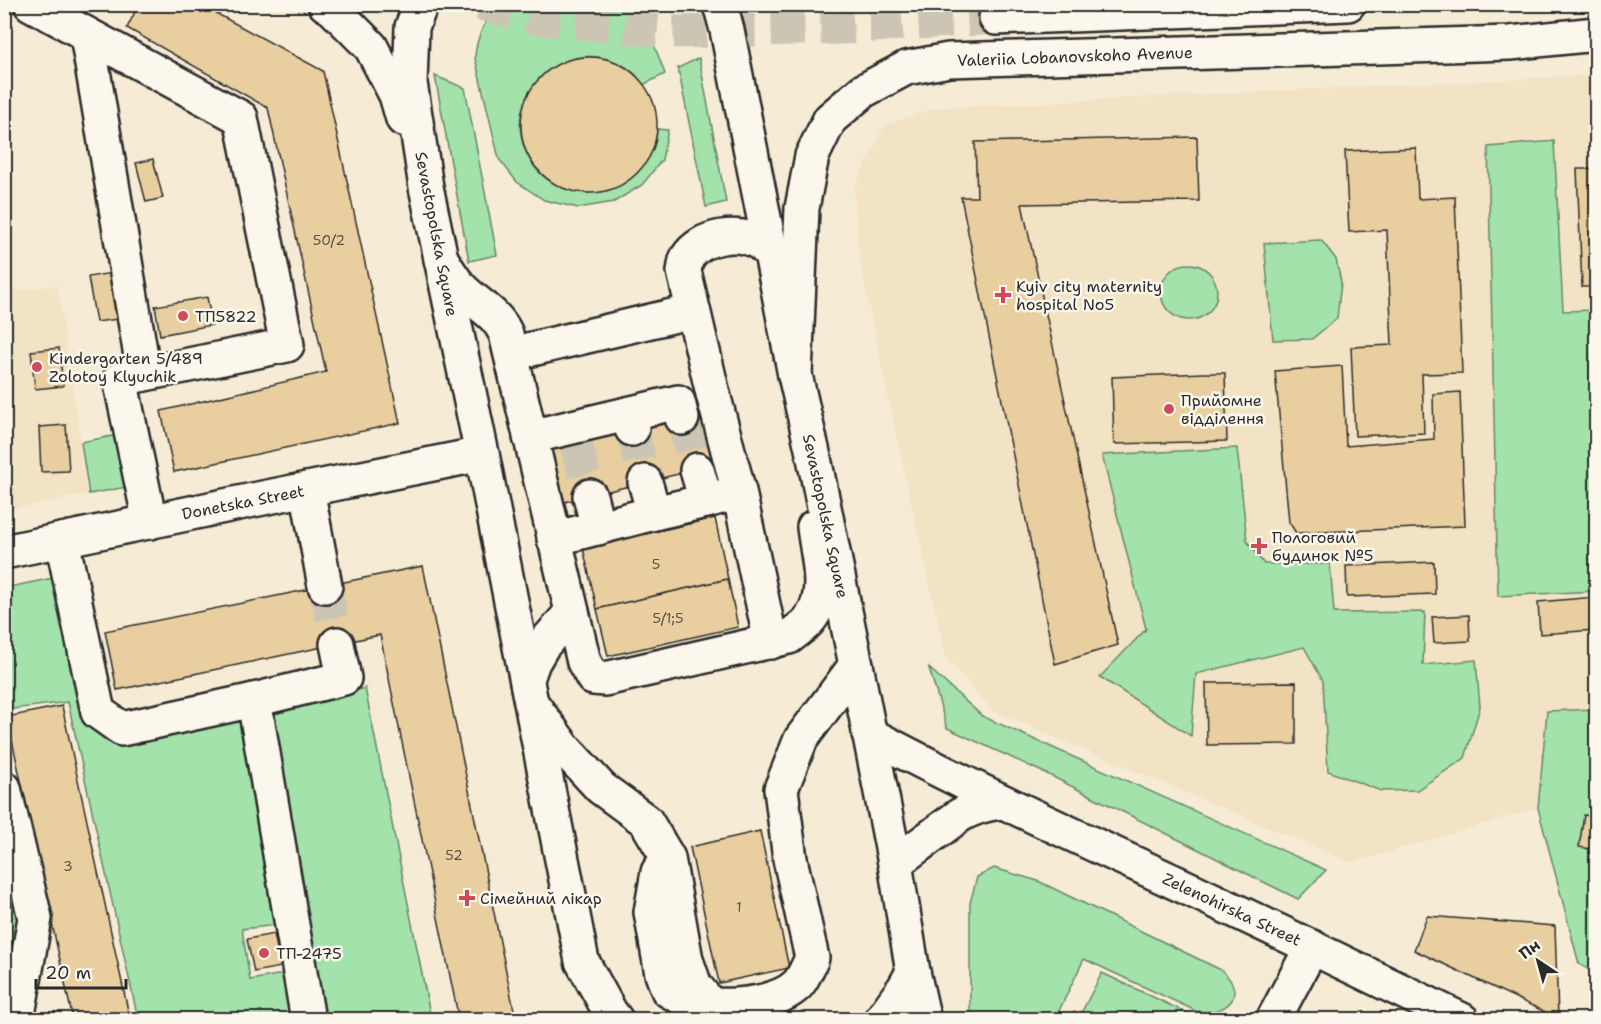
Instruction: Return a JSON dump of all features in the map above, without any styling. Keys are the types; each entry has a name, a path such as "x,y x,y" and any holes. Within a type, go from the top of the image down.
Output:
{"main road":[{"path":"31,4 241,118 287,345 120,378 150,522"},
{"path":"325,4 333,9 371,47 396,95 426,187"},
{"name":"Sevastopolska Square","path":"421,4 412,27 410,83 426,187 482,454 582,961 616,1020"},
{"name":"Sevastopolska Square","path":"719,4 727,30 795,375 856,665 924,1020"},
{"path":"996,18 1347,4"},
{"name":"Valeriia Lobanovskoho Avenue","path":"795,375 801,208 812,156 830,119 863,91 906,68 950,60 1510,43 1596,34"},
{"path":"87,35 144,374"},
{"path":"771,642 739,492 684,271 687,259 695,248 726,235 741,236 760,243 772,254"},
{"path":"441,259 463,290 501,323 506,334 584,662 593,678 605,679 771,642 789,637 801,628 812,617 821,591 813,522 815,503 820,488"},
{"path":"511,354 693,311"},
{"path":"530,437 574,435 630,422 680,410 713,394"},
{"name":"Donetska Street","path":"4,552 482,454"},
{"path":"697,470 706,501"},
{"path":"307,489 326,586"},
{"path":"554,538 598,528 650,498 706,501 739,492"},
{"path":"590,496 598,528"},
{"path":"62,540 98,712 122,729 344,678 337,644"},
{"path":"572,612 543,645 533,662 529,692 566,749 602,788 646,821 668,858 686,960 695,986 711,1005 734,1006 780,995 798,983 812,958 790,859 781,789 801,739 856,665"},
{"path":"254,699 308,1020"},
{"name":"Zelenohirska Street","path":"869,734 947,775 1462,1020"},
{"path":"4,788 35,918 17,1020"},
{"path":"895,863 960,814 971,808 1001,801"},
{"path":"1273,1020 1312,947"},
{"path":"582,961 593,1020"},
{"path":"881,1020 913,972"}],"shaded area":[{"name":"Пологовий будинок №5","path":"1596,75 1596,709 1547,711 1538,808 1352,863 993,711 946,658 859,257 854,188 884,126 934,108"},
{"name":"Kindergarten 5/489 Zolotoy Klyuchik","path":"57,285 89,494 5,510 5,292"}],"green space":[{"path":"498,5 630,5 651,38 665,74 643,85 631,70 608,59 580,57 564,61 549,69 528,94 522,110 520,127 523,144 532,163 544,177 560,187 578,192 597,192 615,188 631,178 650,155 657,129 668,130 662,160 642,185 614,202 578,208 544,200 517,182 499,159 475,58 482,30"},
{"path":"699,58 726,202 706,207 678,68"},
{"path":"435,76 465,88 497,255 469,261"},
{"path":"1554,141 1563,311 1596,310 1596,591 1498,596 1488,147"},
{"path":"1321,240 1336,259 1341,282 1337,318 1312,339 1273,340 1264,243"},
{"path":"1189,264 1200,266 1209,272 1215,281 1217,292 1215,303 1209,312 1200,318 1189,320 1178,318 1169,312 1163,303 1161,292 1163,281 1169,272 1178,266"},
{"path":"118,435 127,487 89,494 81,442"},
{"path":"1237,448 1247,541 1264,564 1330,564 1334,613 1425,612 1423,665 1476,660 1480,707 1465,758 1417,790 1381,791 1328,771 1323,681 1304,647 1196,674 1191,736 1100,677 1146,629 1102,455"},
{"path":"63,576 97,716 247,710 285,924 242,929 250,980 288,973 298,1019 138,1019 68,702 5,710 4,588"},
{"path":"929,668 982,716 1326,870 1298,899 1047,774 947,728"},
{"path":"365,688 431,1019 321,1019 266,711"},
{"path":"1596,709 1596,974 1579,964 1538,808 1547,711"},
{"path":"4,832 23,921 4,1019"},
{"path":"994,868 1038,881 1221,970 1234,988 1231,1002 1217,1010 1196,1011 1084,959 1055,1019 970,1019 970,903 977,877"},
{"path":"1102,973 1191,1015 1189,1020 1078,1019"}],"building":[{"path":"139,4 199,4 323,71 400,423 174,472 161,411 326,372 268,108 127,28"},
{"path":"589,57 615,62 627,68 637,77 646,87 652,99 657,125 652,151 646,163 637,173 627,182 615,188 589,193 563,188 551,182 541,173 532,163 526,151 521,125 526,99 532,87 541,77 551,68 563,62"},
{"path":"1197,137 1199,201 1022,204 1118,645 1055,664 961,197 977,197 975,142"},
{"path":"1416,148 1418,199 1455,197 1462,373 1422,374 1424,433 1355,436 1351,347 1392,345 1387,230 1349,232 1345,151"},
{"path":"153,159 163,198 146,202 136,163"},
{"path":"1577,169 1596,169 1596,287 1582,287"},
{"path":"117,272 125,318 96,322 88,277"},
{"name":"ТП5822","path":"207,297 212,325 160,335 155,306"},
{"path":"59,348 63,386 35,389 31,351"},
{"path":"1342,366 1346,446 1434,439 1433,394 1460,392 1465,526 1296,533 1289,522 1275,371"},
{"name":"Прийомне відділення","path":"1225,373 1227,441 1114,444 1112,377"},
{"path":"702,412 715,465 560,503 548,450"},
{"path":"66,425 69,471 41,472 39,427"},
{"path":"715,518 728,579 597,609 583,548"},
{"path":"1434,562 1435,594 1347,597 1346,566"},
{"path":"423,566 516,1020 459,1020 380,635 117,690 105,631"},
{"path":"728,579 738,627 608,656 597,609"},
{"path":"1596,597 1596,630 1540,634 1538,602"},
{"path":"1469,615 1470,641 1434,643 1432,617"},
{"path":"1296,682 1296,744 1207,745 1206,683"},
{"path":"62,706 129,1015 108,1020 73,1020 7,717"},
{"path":"1584,815 1596,817 1596,850 1579,847"},
{"path":"760,831 789,968 719,983 690,847"},
{"path":"1427,916 1555,926 1558,1018 1414,950"},
{"name":"ТП-2475","path":"274,934 281,967 254,972 247,939"}],"tunnel":[{"path":"480,4 541,19 672,32 841,28 996,18"},
{"path":"682,418 697,470"},
{"path":"632,429 645,482"},
{"path":"576,443 590,496"},
{"path":"325,586 337,644"}],"place":[{"name":"Kyiv city maternity hospital No5","path":"1003,295"},
{"name":"ТП5822","path":"183,316"},
{"name":"Kindergarten 5/489 Zolotoy Klyuchik","path":"37,367"},
{"name":"Прийомне відділення","path":"1169,409"},
{"name":"Пологовий будинок №5","path":"1259,546"},
{"name":"Сімейний лікар","path":"467,898"},
{"name":"ТП-2475","path":"264,953"}]}
